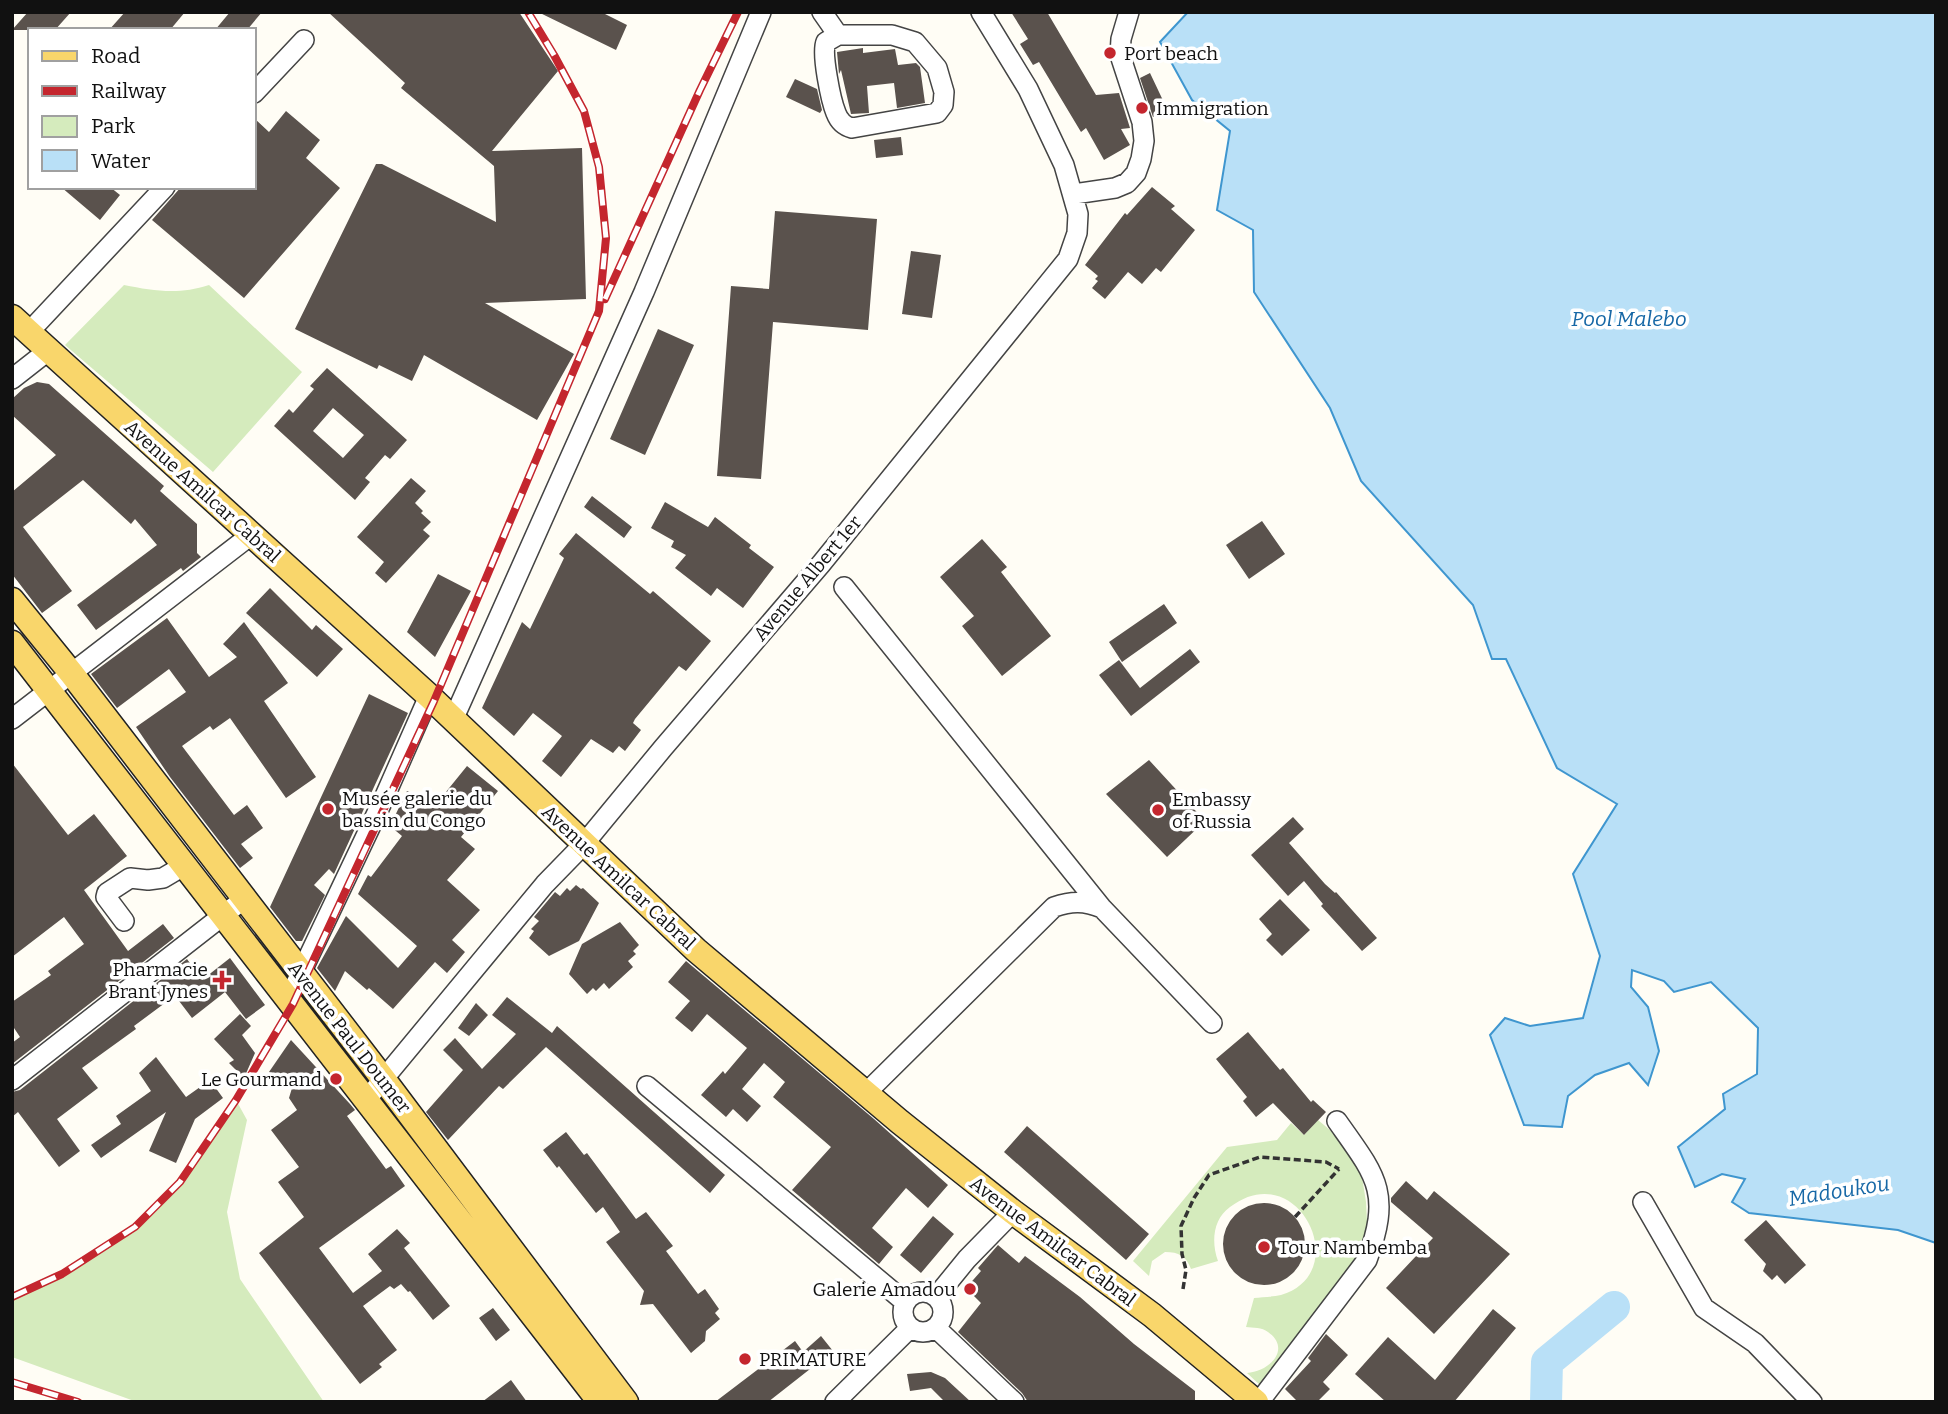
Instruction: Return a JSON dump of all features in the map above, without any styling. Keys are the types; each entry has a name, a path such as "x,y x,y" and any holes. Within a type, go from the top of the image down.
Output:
{"main road":[{"name":"Avenue Amilcar Cabral","path":"21,324 429,696 696,950 1013,1212 1152,1315 1247,1399"},
{"name":"Avenue Paul Doumer","path":"13,603 72,674 384,1080 574,1351 600,1402"},
{"name":"Avenue Paul Doumer","path":"12,643 366,1100 574,1351 626,1402"},
{"path":"185,865 205,849"}],"street":[{"path":"453,720 645,292 761,12"},
{"path":"822,12 838,36"},
{"name":"Avenue Albert 1er","path":"366,1100 545,884 583,845 821,564 1068,259 1077,233 1078,214 1064,164 1028,89 981,12"},
{"path":"1073,194 1115,188 1127,183 1136,173 1141,159 1144,141 1142,122 1120,55 1121,39 1129,12"},
{"path":"892,35 915,42 937,68 944,92 943,105 937,113 852,128 843,124 836,114 824,53 826,42 838,36 892,35"},
{"path":"256,91 304,40"},
{"path":"21,324 163,189"},
{"path":"12,379 49,350"},
{"path":"12,719 251,535"},
{"path":"844,587 1102,908 1212,1023"},
{"path":"289,998 385,796 429,696"},
{"path":"866,1093 1054,907 1062,893 1067,864"},
{"path":"124,921 109,902 107,893 130,878 163,878 185,865"},
{"path":"12,1080 244,899"},
{"path":"1054,907 1067,902 1084,901 1102,908"},
{"path":"648,1086 905,1302"},
{"path":"1247,1399 1367,1260 1376,1236 1380,1218 1373,1172 1337,1121"},
{"path":"1643,1202 1704,1308 1755,1343 1812,1402"},
{"path":"936,1297 967,1259 1013,1212"},
{"path":"925,1291 936,1297 943,1306 943,1315 936,1328 921,1333 910,1328 903,1317 905,1302 917,1292 925,1291"},
{"path":"835,1402 910,1328"},
{"path":"936,1328 1014,1402"}],"path":[{"path":"1183,1289 1186,1270 1182,1254 1181,1226 1209,1175 1260,1157 1326,1162 1339,1168 1295,1217"}],"green space":[{"path":"124,285 167,291 209,285 302,372 213,472 65,345"},
{"path":"236,1100 247,1120 227,1212 240,1279 324,1402 137,1402 12,1357 12,1296 82,1262 145,1218 181,1181"},
{"path":"1318,1120 1337,1136 1360,1164 1368,1242 1362,1261 1262,1387 1247,1373 1263,1369 1270,1364 1278,1352 1278,1345 1266,1330 1246,1327 1254,1298 1281,1295 1303,1283 1314,1265 1315,1244 1309,1223 1296,1206 1277,1196 1255,1195 1230,1207 1220,1218 1215,1231 1218,1261 1191,1269 1181,1256 1165,1252 1152,1261 1149,1276 1133,1261 1227,1147 1277,1140 1291,1123 1304,1135"}],"water":[{"name":"Pool Malebo","path":"1188,12 1936,12 1936,1243 1898,1230 1749,1213 1732,1202 1745,1179 1722,1174 1695,1187 1678,1147 1725,1109 1723,1094 1757,1074 1758,1028 1711,982 1674,992 1664,981 1632,970 1631,987 1648,1007 1659,1051 1648,1085 1629,1063 1595,1075 1568,1096 1562,1127 1524,1125 1490,1035 1505,1018 1530,1026 1583,1018 1600,956 1573,874 1617,804 1557,768 1506,659 1492,659 1473,605 1361,481 1330,408 1254,292 1253,230 1217,210 1230,131 1192,100 1160,42"}],"building":[{"path":"28,12 71,12 57,28 12,30"},
{"path":"125,12 185,12 172,28 111,28"},
{"path":"230,12 262,12 249,28 217,28"},
{"path":"328,12 519,12 558,71 492,151 582,148 586,299 485,303 574,354 537,420 424,355 412,381 379,365 377,369 295,329 376,164 382,164 496,222 494,166 401,88 405,83"},
{"path":"538,12 601,12 627,25 616,50"},
{"path":"1011,12 1047,12 1096,95 1119,93 1130,128 1121,129 1130,145 1104,160 1086,128 1081,132 1039,62 1033,65 1020,44 1028,39"},
{"path":"863,48 863,53 895,49 898,65 916,63 920,67 925,103 897,108 894,83 867,86 869,113 851,114 841,70 839,74 837,52"},
{"path":"1150,73 1168,111 1153,117 1140,78"},
{"path":"795,79 817,89 822,110 820,113 786,97"},
{"path":"286,111 320,140 306,158 340,188 244,298 152,220 179,189 256,189 256,120 269,132"},
{"path":"901,137 903,155 876,158 874,140"},
{"path":"1152,187 1175,206 1171,209 1195,230 1161,272 1156,268 1142,284 1128,272 1105,299 1092,288 1098,281 1095,279 1098,276 1085,265 1125,213 1127,215"},
{"path":"63,189 112,189 120,195 100,220"},
{"path":"775,211 877,219 868,330 773,322 761,479 717,476 731,286 769,289"},
{"path":"911,251 941,255 932,318 902,314"},
{"path":"658,329 694,345 645,455 610,439"},
{"path":"327,368 407,440 390,459 385,455 365,478 370,482 355,500 274,426 289,409 293,413 314,389 310,386","holes":["333,408 364,435 343,458 313,431"]},
{"path":"37,382 49,384 164,486 160,491 197,524 197,553 201,557 183,571 181,568 96,630 77,605 157,545 135,519 131,524 83,480 23,527 72,591 42,613 12,574 12,492 56,455 12,415 12,399 24,388"},
{"path":"411,478 426,491 415,503 431,522 423,530 430,536 386,583 375,573 384,562 357,537"},
{"path":"592,496 632,527 624,538 584,507"},
{"path":"665,502 708,527 715,517 774,567 743,608 717,588 711,596 675,568 686,555 671,547 674,541 651,528"},
{"path":"1262,521 1285,554 1249,579 1226,545"},
{"path":"576,533 650,594 653,591 711,641 686,671 679,666 635,719 633,723 641,730 625,751 619,746 613,753 591,739 561,777 542,761 562,736 533,713 514,736 482,708 522,622 530,629 564,558 559,554"},
{"path":"982,539 1007,567 1001,572 1051,636 1002,676 962,626 974,616 940,577"},
{"path":"438,574 471,591 435,657 407,632"},
{"path":"270,588 312,630 316,625 343,649 317,677 246,613"},
{"path":"1164,604 1177,623 1122,662 1109,642"},
{"path":"167,618 209,677 237,657 223,644 244,622 288,683 264,701 316,777 286,798 230,718 213,730 210,726 182,746 234,815 247,805 263,828 241,844 253,858 240,868 170,777 136,727 186,692 169,669 117,708 91,674"},
{"path":"1190,649 1200,662 1131,716 1099,675 1119,660 1140,688"},
{"path":"369,694 408,713 334,874 329,869 314,885 325,895 302,941 296,941 270,907"},
{"path":"1149,760 1205,821 1167,857 1106,794"},
{"path":"12,763 68,835 94,814 127,856 84,890 128,951 163,924 174,938 12,1064 12,1043 20,1037 12,1025 12,1002 51,975 48,971 84,944 64,917 12,957"},
{"path":"467,766 498,791 461,837 475,849 447,880 480,910 452,940 465,952 447,973 435,962 393,1009 345,971 335,991 317,968 346,916 398,968 417,946 358,894 368,875 371,877 402,836 390,826 407,791 437,803"},
{"path":"1293,817 1304,829 1289,843 1377,938 1362,951 1321,906 1323,904 1304,881 1288,896 1251,855"},
{"path":"576,885 599,903 579,941 549,956 529,938 534,931 531,929 539,921 534,917 555,892 560,896 567,888 570,891"},
{"path":"1280,899 1310,930 1282,956 1266,940 1272,934 1259,919"},
{"path":"620,922 639,945 633,951 636,954 628,961 633,967 609,989 604,983 596,991 593,988 587,994 569,974 582,944"},
{"path":"230,958 265,1005 246,1019 225,992 192,1018 176,997 134,1026 136,1029 82,1068 98,1088 57,1119 80,1151 59,1167 18,1112 12,1117 12,1092 20,1090 187,959 202,980"},
{"path":"686,961 948,1185 928,1208 906,1188 872,1228 893,1247 879,1264 792,1190 831,1147 773,1097 785,1082 764,1063 742,1089 761,1106 747,1122 733,1109 726,1117 701,1095 723,1071 725,1074 747,1048 707,1014 692,1032 675,1018 690,1001 668,982"},
{"path":"507,997 552,1033 557,1026 725,1175 710,1193 546,1047 503,1089 499,1086 448,1140 426,1112 463,1070 443,1050 455,1038 482,1069 516,1034 492,1015"},
{"path":"476,1003 488,1015 469,1036 458,1028"},
{"path":"240,1014 251,1026 242,1035 255,1053 244,1078 229,1063 234,1060 214,1039"},
{"path":"1248,1032 1311,1102 1313,1100 1326,1112 1304,1135 1273,1103 1256,1117 1243,1101 1247,1097 1216,1059"},
{"path":"291,1040 355,1110 347,1116 386,1169 391,1166 405,1186 319,1248 353,1293 382,1271 368,1254 397,1229 410,1243 404,1248 450,1306 433,1320 401,1284 394,1289 390,1286 363,1306 397,1350 379,1364 382,1367 360,1384 259,1253 304,1217 278,1182 299,1167 271,1130 297,1110 289,1098 292,1088 269,1072"},
{"path":"156,1057 186,1097 210,1080 223,1098 195,1119 176,1163 149,1151 166,1112 101,1158 91,1145 121,1124 116,1116 151,1091 139,1073"},
{"path":"1027,1126 1149,1234 1126,1260 1004,1152"},
{"path":"566,1132 584,1155 587,1153 636,1219 646,1212 673,1246 666,1251 698,1294 705,1289 719,1309 715,1313 720,1319 706,1331 705,1341 691,1353 653,1304 640,1305 644,1291 606,1242 620,1232 603,1207 596,1213 543,1150"},
{"path":"1406,1181 1427,1200 1434,1191 1510,1254 1434,1334 1386,1288 1433,1238 1391,1202 1391,1198"},
{"name":"Tour Nambemba","path":"1264,1203 1280,1206 1293,1215 1302,1228 1305,1244 1302,1260 1293,1273 1280,1282 1264,1285 1248,1282 1235,1273 1226,1260 1223,1244 1226,1228 1235,1215 1248,1206"},
{"path":"933,1216 954,1234 921,1273 900,1255"},
{"path":"1766,1220 1806,1265 1785,1284 1777,1275 1772,1280 1763,1271 1766,1264 1744,1240"},
{"path":"998,1245 1019,1263 1025,1256 1080,1297 1134,1344 1195,1391 1195,1402 1028,1402 1022,1393 958,1332 981,1303 966,1288 981,1271 978,1268"},
{"path":"493,1308 510,1330 496,1341 479,1318"},
{"path":"1493,1309 1516,1328 1454,1402 1386,1402 1355,1374 1388,1337 1435,1380"},
{"path":"1326,1334 1348,1355 1323,1382 1330,1389 1317,1402 1298,1402 1285,1389 1311,1361 1308,1358"},
{"path":"821,1336 833,1351 768,1402 715,1402 795,1341 803,1352"},
{"path":"931,1372 945,1378 971,1402 945,1402 931,1388 910,1391 907,1374"},
{"path":"511,1380 527,1402 482,1402"}],"waterway":[{"name":"Madoukou","path":"1546,1402 1547,1362 1614,1307"}],"railway":[{"path":"12,1297 62,1274 135,1227 180,1182 236,1100 293,1004 434,701 599,311 606,238 599,167 584,111 528,12"},
{"path":"605,299 738,12"},
{"path":"12,1382 78,1402"}],"place":[{"name":"Port beach","path":"1110,53"},
{"name":"Immigration","path":"1142,108"},
{"name":"Musée galerie du bassin du Congo","path":"328,809"},
{"name":"Embassy of Russia","path":"1158,810"},
{"name":"Pharmacie Brant Jynes","path":"222,980"},
{"name":"Le Gourmand","path":"336,1079"},
{"name":"Tour Nambemba","path":"1264,1247"},
{"name":"Galerie Amadou","path":"970,1289"},
{"name":"PRIMATURE","path":"745,1359"}]}
